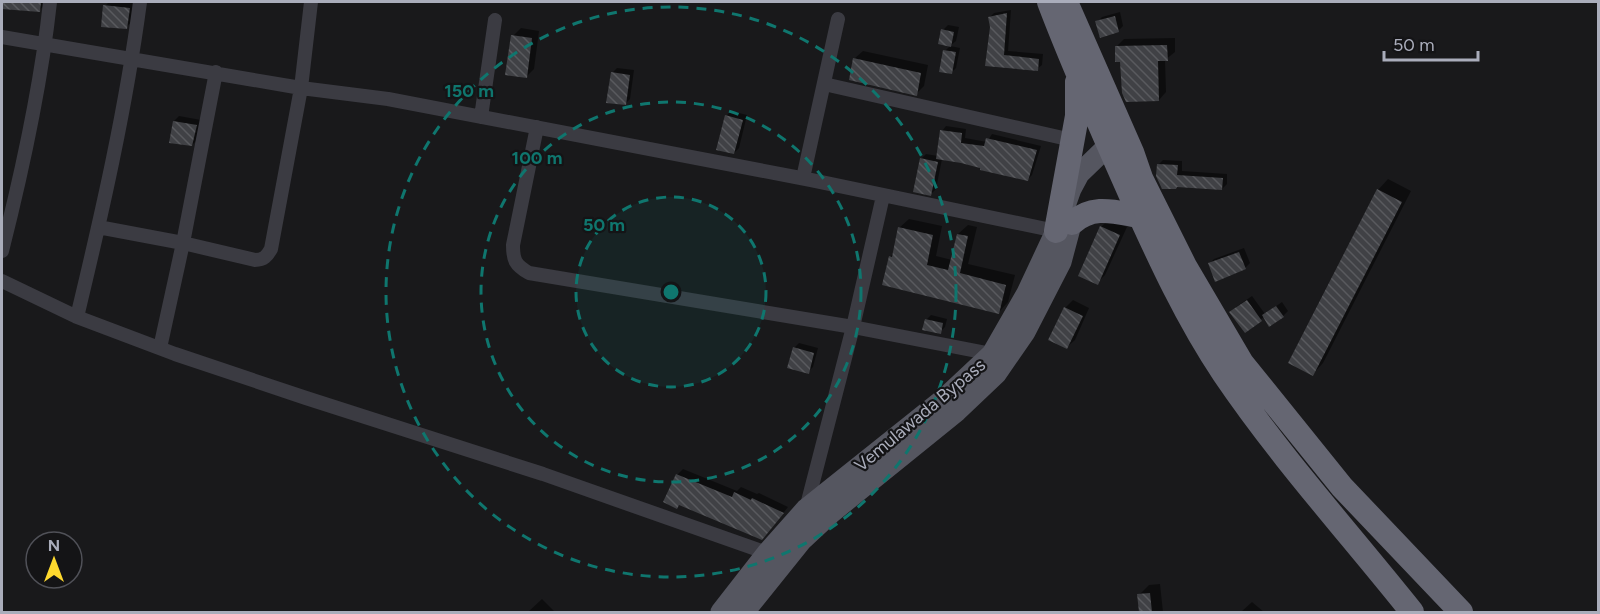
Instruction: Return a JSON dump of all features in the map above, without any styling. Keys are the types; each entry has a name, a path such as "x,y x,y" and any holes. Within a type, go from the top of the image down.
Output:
{"highway":[{"path":"1049,2 1077,75 1120,149 1141,178 1185,266 1242,363 1342,487 1461,612"},
{"path":"1066,2 1120,149 1140,216 1166,274 1223,373 1275,445 1413,612"},
{"path":"1064,227 1072,140 1077,116 1077,75"},
{"path":"1064,227 1089,211 1110,211 1140,216"}],"main road":[{"name":"Vemulawada Bypass","path":"721,612 806,509 945,398 992,354 1076,205 1086,180 1120,149"},
{"name":"Vemulawada Bypass","path":"744,612 802,540 831,513 957,411 996,374 1025,332 1061,262 1064,227"}],"street":[{"path":"2,251 24,161 46,44 50,2"},
{"path":"77,317 132,60 140,2"},
{"path":"98,226 255,260 262,260 266,257 271,249 301,88 311,2"},
{"path":"803,178 838,19"},
{"path":"481,117 495,20"},
{"path":"2,37 301,88 388,99 803,178 883,196 1064,227"},
{"path":"160,348 216,72"},
{"path":"824,84 1072,140"},
{"path":"537,127 513,245 513,259 517,266 529,273 853,327 992,354"},
{"path":"806,509 853,327 883,196"},
{"path":"2,281 77,317 160,348 306,398 543,474 767,554"}],"building":[{"path":"2,2 41,2 40,12 2,9"},
{"path":"103,5 130,8 127,29 101,27"},
{"path":"1007,13 1004,55 1039,59 1038,71 985,66 990,27 988,17"},
{"path":"1115,16 1119,32 1100,38 1095,21"},
{"path":"941,29 954,32 951,47 938,44"},
{"path":"511,35 532,38 527,78 505,75"},
{"path":"1167,45 1168,61 1158,61 1159,101 1126,102 1122,93 1120,62 1115,62 1115,46"},
{"path":"943,50 956,52 952,74 939,72"},
{"path":"853,58 921,73 917,96 849,80"},
{"path":"611,72 630,75 626,105 606,103"},
{"path":"725,115 743,120 734,154 716,150"},
{"path":"173,121 197,125 192,146 169,143"},
{"path":"940,130 962,133 961,143 984,146 986,138 1037,150 1028,181 980,170 980,168 961,163 936,159"},
{"path":"920,158 938,162 931,196 913,192"},
{"path":"1157,164 1178,165 1177,175 1223,178 1222,190 1177,187 1176,189 1162,189 1156,176"},
{"path":"1377,189 1402,202 1313,376 1288,363"},
{"path":"1100,226 1120,235 1098,285 1078,276"},
{"path":"898,227 933,235 927,265 948,270 957,234 968,236 960,273 1006,285 999,314 882,285 889,256 892,257"},
{"path":"1239,252 1246,269 1215,282 1208,263"},
{"path":"1247,300 1262,321 1245,333 1229,312"},
{"path":"1276,306 1284,317 1269,327 1262,315"},
{"path":"1064,307 1083,316 1067,349 1048,340"},
{"path":"925,319 943,323 941,334 922,330"},
{"path":"793,347 814,353 809,374 787,368"},
{"path":"676,474 732,497 734,492 751,500 752,498 784,513 762,540 679,505 677,509 663,502"},
{"path":"1150,593 1152,612 1139,612 1137,594"}]}
